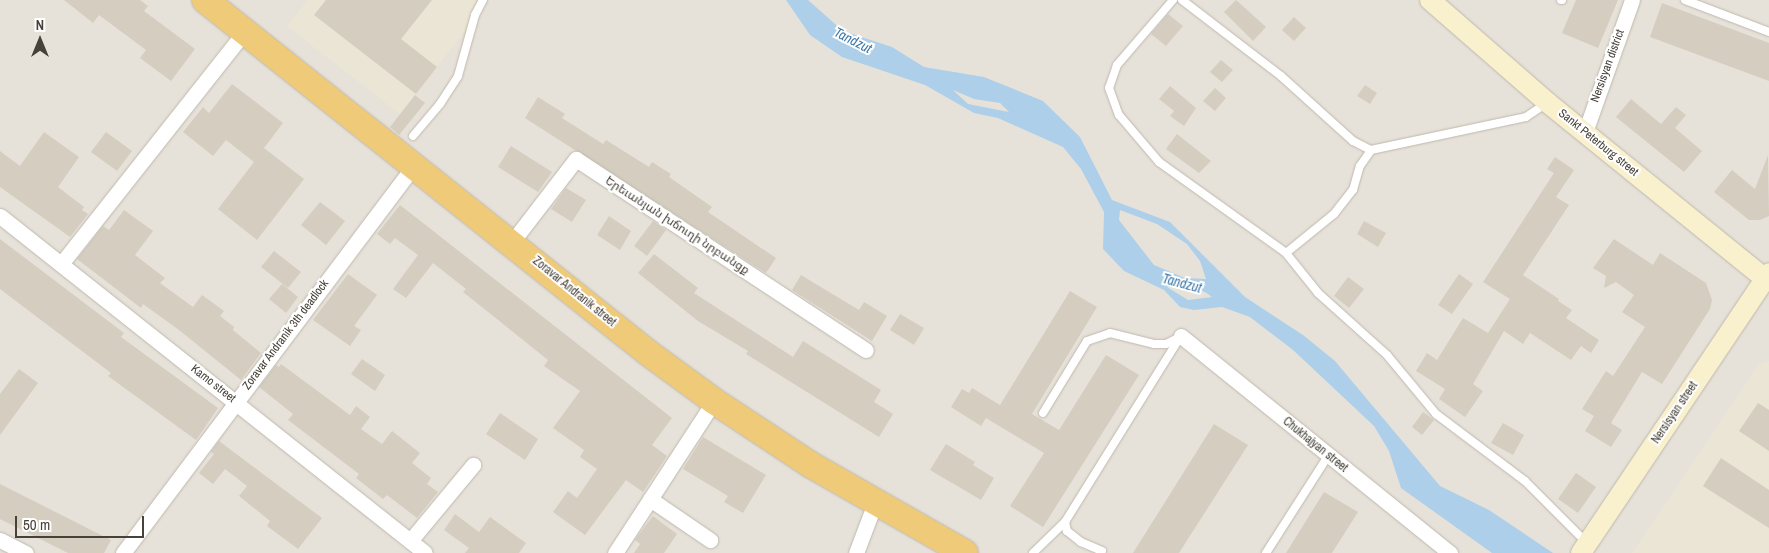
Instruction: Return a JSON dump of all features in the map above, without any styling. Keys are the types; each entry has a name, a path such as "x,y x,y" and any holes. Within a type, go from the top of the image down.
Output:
{"highway":[{"name":"Zoravar Andranik street","path":"205,0 714,401 875,503 965,553"}],"street":[{"name":"Nersisyan district","path":"1585,132 1632,0"},
{"name":"Sankt Peterburg street","path":"1440,3 1548,102 1768,278"},
{"path":"61,264 245,32"},
{"name":"Երեւանյան խճուղի նրբանցք","path":"512,242 576,159 866,350"},
{"name":"Zoravar Andranik 3th deadlock","path":"123,553 414,165"},
{"name":"Kamo street","path":"0,216 426,553"},
{"name":"Nersisyan street","path":"1584,548 1768,278"},
{"name":"Chukhajyan street","path":"1182,336 1441,550"},
{"path":"615,553 714,401"},
{"path":"410,541 473,465"},
{"path":"650,499 710,540"},
{"path":"856,553 875,503"},
{"path":"0,540 26,553"}],"lane":[{"path":"413,136 440,104 458,76 475,16 483,0"},
{"path":"1173,0 1117,65 1109,88 1118,114 1159,162 1286,253 1318,293 1387,355 1436,414 1525,481 1584,548"},
{"path":"1182,0 1281,76 1353,141 1371,150 1526,117 1548,102"},
{"path":"1685,0 1769,32"},
{"path":"1286,253 1334,214 1353,190 1360,166 1371,150"},
{"path":"1043,413 1087,341 1110,333 1166,344 1182,336"},
{"path":"1033,553 1065,522 1182,336"},
{"path":"1266,553 1328,456"},
{"path":"1065,522 1067,531 1081,542 1102,551"}],"shaded area":[{"path":"0,0 1769,0 1769,553 0,553"},
{"path":"308,0 489,0 400,114 287,26"},
{"path":"1769,361 1769,553 1632,553 1759,364"}],"water":[{"name":"Tandzut","path":"786,0 808,0 843,31 892,47 924,67 984,77 1043,101 1080,137 1112,200 1170,222 1245,297 1303,335 1335,361 1440,486 1489,510 1553,553 1492,553 1401,488 1389,451 1374,426 1293,350 1250,317 1222,307 1194,310 1180,307 1164,290 1124,271 1103,249 1104,212 1081,169 1063,147 998,118 974,113 925,85 842,57 810,35","holes":["953,90 974,99 1000,103 1009,112 968,104","1120,210 1157,224 1187,244 1200,261 1206,279 1185,278 1154,265 1119,220","1171,286 1205,292 1212,297 1188,300 1167,287"]}],"building":[{"path":"64,0 140,0 148,6 144,11 195,49 171,81 140,58 146,50 99,15 93,23"},
{"path":"326,0 432,0 401,39 437,67 416,94 314,15"},
{"path":"1236,0 1266,27 1253,41 1224,12"},
{"path":"1576,0 1618,0 1598,48 1562,33"},
{"path":"1662,3 1769,43 1769,81 1650,37"},
{"path":"1168,14 1183,26 1166,46 1151,34"},
{"path":"1294,17 1306,28 1294,41 1282,30"},
{"path":"1221,60 1233,70 1222,82 1210,72"},
{"path":"232,84 283,123 264,148 304,179 257,240 218,209 254,162 226,140 213,156 183,132 203,107 209,113"},
{"path":"1365,85 1377,93 1370,104 1357,96"},
{"path":"1170,86 1196,108 1184,126 1170,116 1174,111 1159,99"},
{"path":"1215,88 1226,98 1215,111 1203,101"},
{"path":"415,95 425,103 399,135 390,127"},
{"path":"538,97 565,114 562,118 603,144 606,140 649,167 652,162 671,174 669,177 712,207 708,212 776,258 766,273 525,118"},
{"path":"1631,99 1661,124 1676,107 1686,115 1675,128 1702,151 1684,172 1616,117"},
{"path":"44,132 79,157 58,187 84,207 82,210 88,214 70,237 0,187 0,151 20,166"},
{"path":"106,132 132,151 117,171 91,152"},
{"path":"1177,134 1211,161 1199,173 1166,149"},
{"path":"511,146 552,172 538,192 498,167"},
{"path":"1768,155 1769,216 1760,220 1749,220 1714,192 1732,170 1755,189"},
{"path":"1555,157 1574,170 1556,197 1569,205 1523,275 1572,310 1566,318 1599,340 1591,353 1581,346 1571,360 1530,333 1523,344 1504,331 1473,384 1483,391 1465,417 1439,399 1445,389 1416,371 1427,353 1437,360 1463,318 1488,333 1510,299 1483,282 1554,173 1547,169"},
{"path":"566,188 586,200 572,222 551,209"},
{"path":"320,202 345,221 326,245 301,225"},
{"path":"400,205 672,418 652,445 667,456 643,492 626,480 585,535 553,512 568,491 577,498 597,469 580,457 584,450 553,428 580,391 544,366 548,360 463,292 466,289 433,263 406,298 393,289 418,255 395,238 390,244 377,234"},
{"path":"124,210 153,231 135,255 165,278 160,283 193,307 202,295 224,311 220,316 234,327 233,330 261,353 241,380 179,330 143,304 141,308 77,259 103,226 109,230"},
{"path":"609,216 631,231 620,250 597,235"},
{"path":"653,221 666,230 647,256 634,246"},
{"path":"1364,221 1386,233 1378,247 1357,234"},
{"path":"0,239 124,333 121,337 218,408 196,440 108,376 111,373 0,289"},
{"path":"1614,239 1653,265 1660,253 1706,283 1712,300 1710,309 1662,384 1642,372 1611,423 1622,430 1611,447 1585,431 1594,416 1582,409 1606,371 1613,376 1645,327 1622,312 1634,295 1616,282 1604,288 1606,276 1593,268"},
{"path":"274,251 301,272 288,288 261,267"},
{"path":"654,254 698,288 694,293 793,357 803,341 881,390 874,402 893,414 879,437 746,354 748,351 698,321 638,273"},
{"path":"348,274 377,295 354,326 361,330 350,346 313,320"},
{"path":"1459,274 1473,284 1452,314 1438,305"},
{"path":"801,275 859,310 864,302 887,316 872,341 792,290"},
{"path":"1348,277 1364,289 1349,308 1334,296"},
{"path":"282,284 298,297 286,313 269,299"},
{"path":"1070,291 1097,307 1032,414 1059,430 1106,355 1139,375 1043,527 1010,506 1044,453 986,418 981,426 951,407 962,389 969,393 972,388 1000,405"},
{"path":"900,314 924,328 914,345 890,330"},
{"path":"362,359 385,375 375,391 351,374"},
{"path":"281,364 350,415 356,406 370,417 361,429 382,444 392,431 420,453 412,463 431,478 427,484 438,492 417,518 387,495 383,499 356,478 359,474 288,420 293,414 259,387 276,365 279,367"},
{"path":"19,369 38,383 0,435 0,394"},
{"path":"1758,403 1769,410 1769,451 1739,431"},
{"path":"1423,412 1434,420 1422,435 1412,427"},
{"path":"500,413 538,439 525,460 486,434"},
{"path":"1503,423 1524,435 1513,455 1491,443"},
{"path":"1214,424 1248,445 1179,553 1133,553"},
{"path":"703,437 766,475 743,513 724,502 728,496 683,469"},
{"path":"219,441 322,518 298,549 267,526 270,521 239,496 247,486 225,469 213,484 199,473 214,454 211,452"},
{"path":"946,444 975,462 973,465 994,478 981,500 930,470"},
{"path":"1721,458 1769,490 1769,528 1703,486"},
{"path":"1576,473 1596,487 1578,513 1558,499"},
{"path":"0,484 111,540 104,553 68,553 0,519"},
{"path":"1324,492 1358,512 1332,553 1286,553"},
{"path":"455,514 479,532 490,517 526,543 519,553 465,553 469,548 444,530"},
{"path":"653,516 677,534 664,553 634,553 640,544 635,540"}]}
